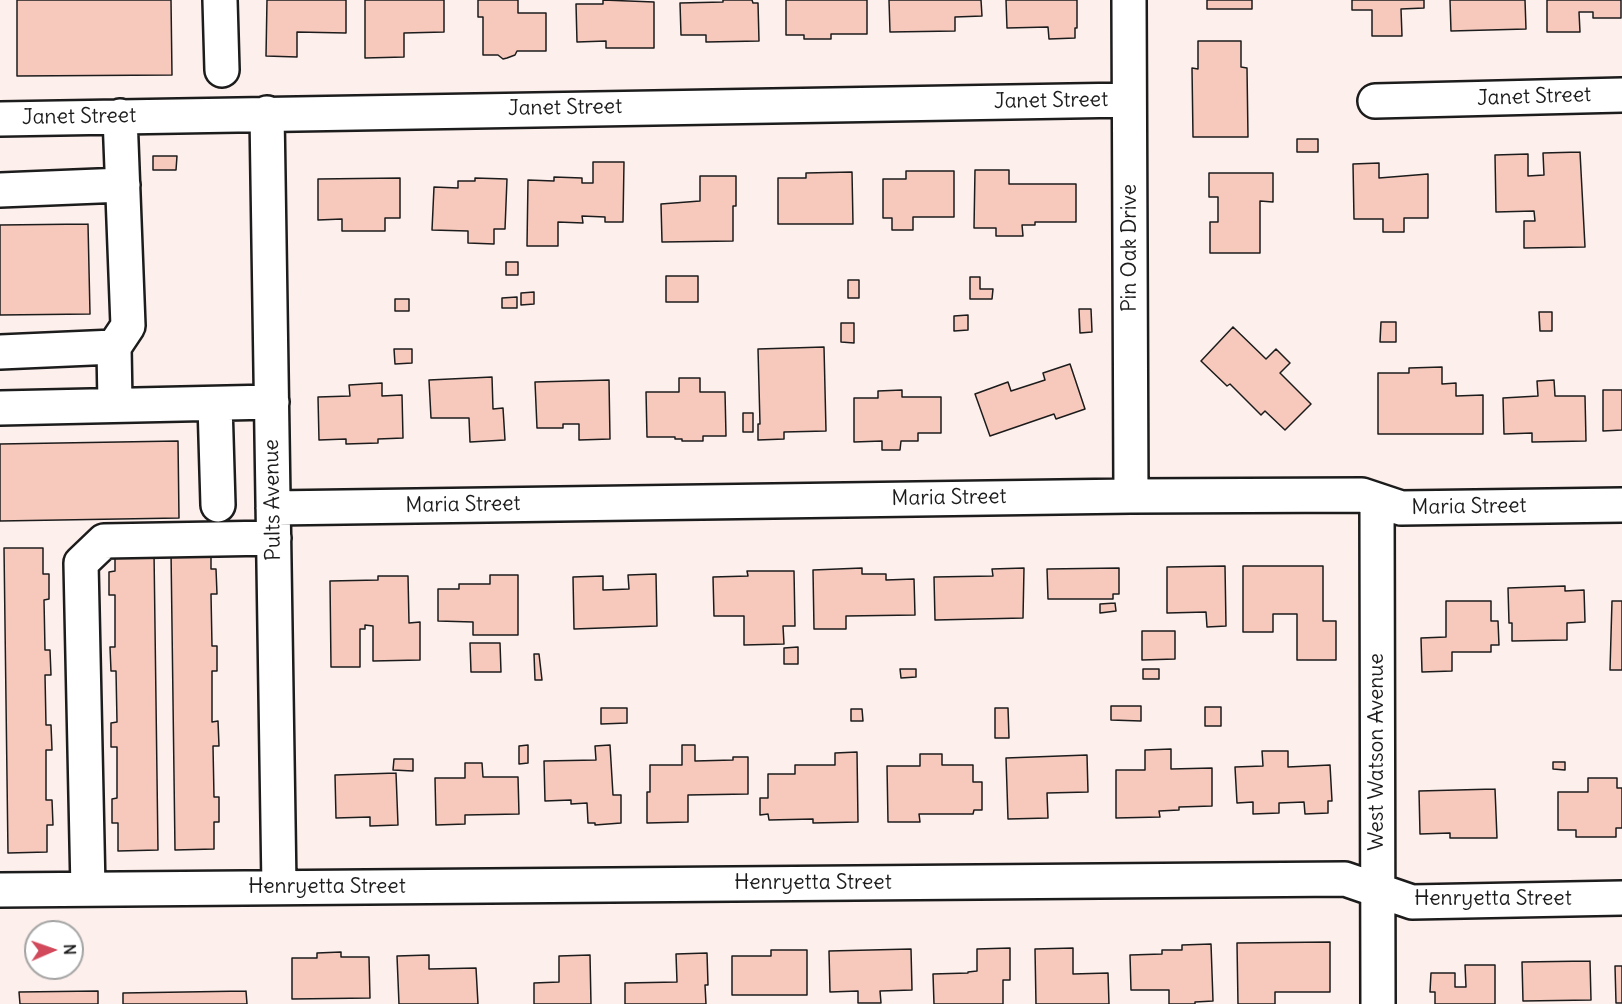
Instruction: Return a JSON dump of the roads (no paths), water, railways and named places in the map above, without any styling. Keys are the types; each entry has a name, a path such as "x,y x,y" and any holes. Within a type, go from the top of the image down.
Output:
{"street":[{"path":"220,0 222,70"},
{"name":"Pin Oak Drive","path":"1129,0 1131,496"},
{"name":"Janet Street","path":"1375,101 1622,95"},
{"name":"Janet Street","path":"0,118 1130,100"},
{"name":"Pults Avenue","path":"267,113 279,887"},
{"path":"115,404 114,347 129,326 120,116"},
{"path":"0,190 123,185"},
{"path":"0,352 114,347"},
{"path":"0,408 272,402"},
{"path":"215,404 218,505"},
{"name":"Maria Street","path":"88,889 81,563 104,541 273,523 1131,496 1362,495 1401,508 1622,505"},
{"name":"West Watson Avenue","path":"1377,500 1378,1004"},
{"name":"Henryetta Street","path":"0,890 1345,879 1412,902 1622,898"}]}
